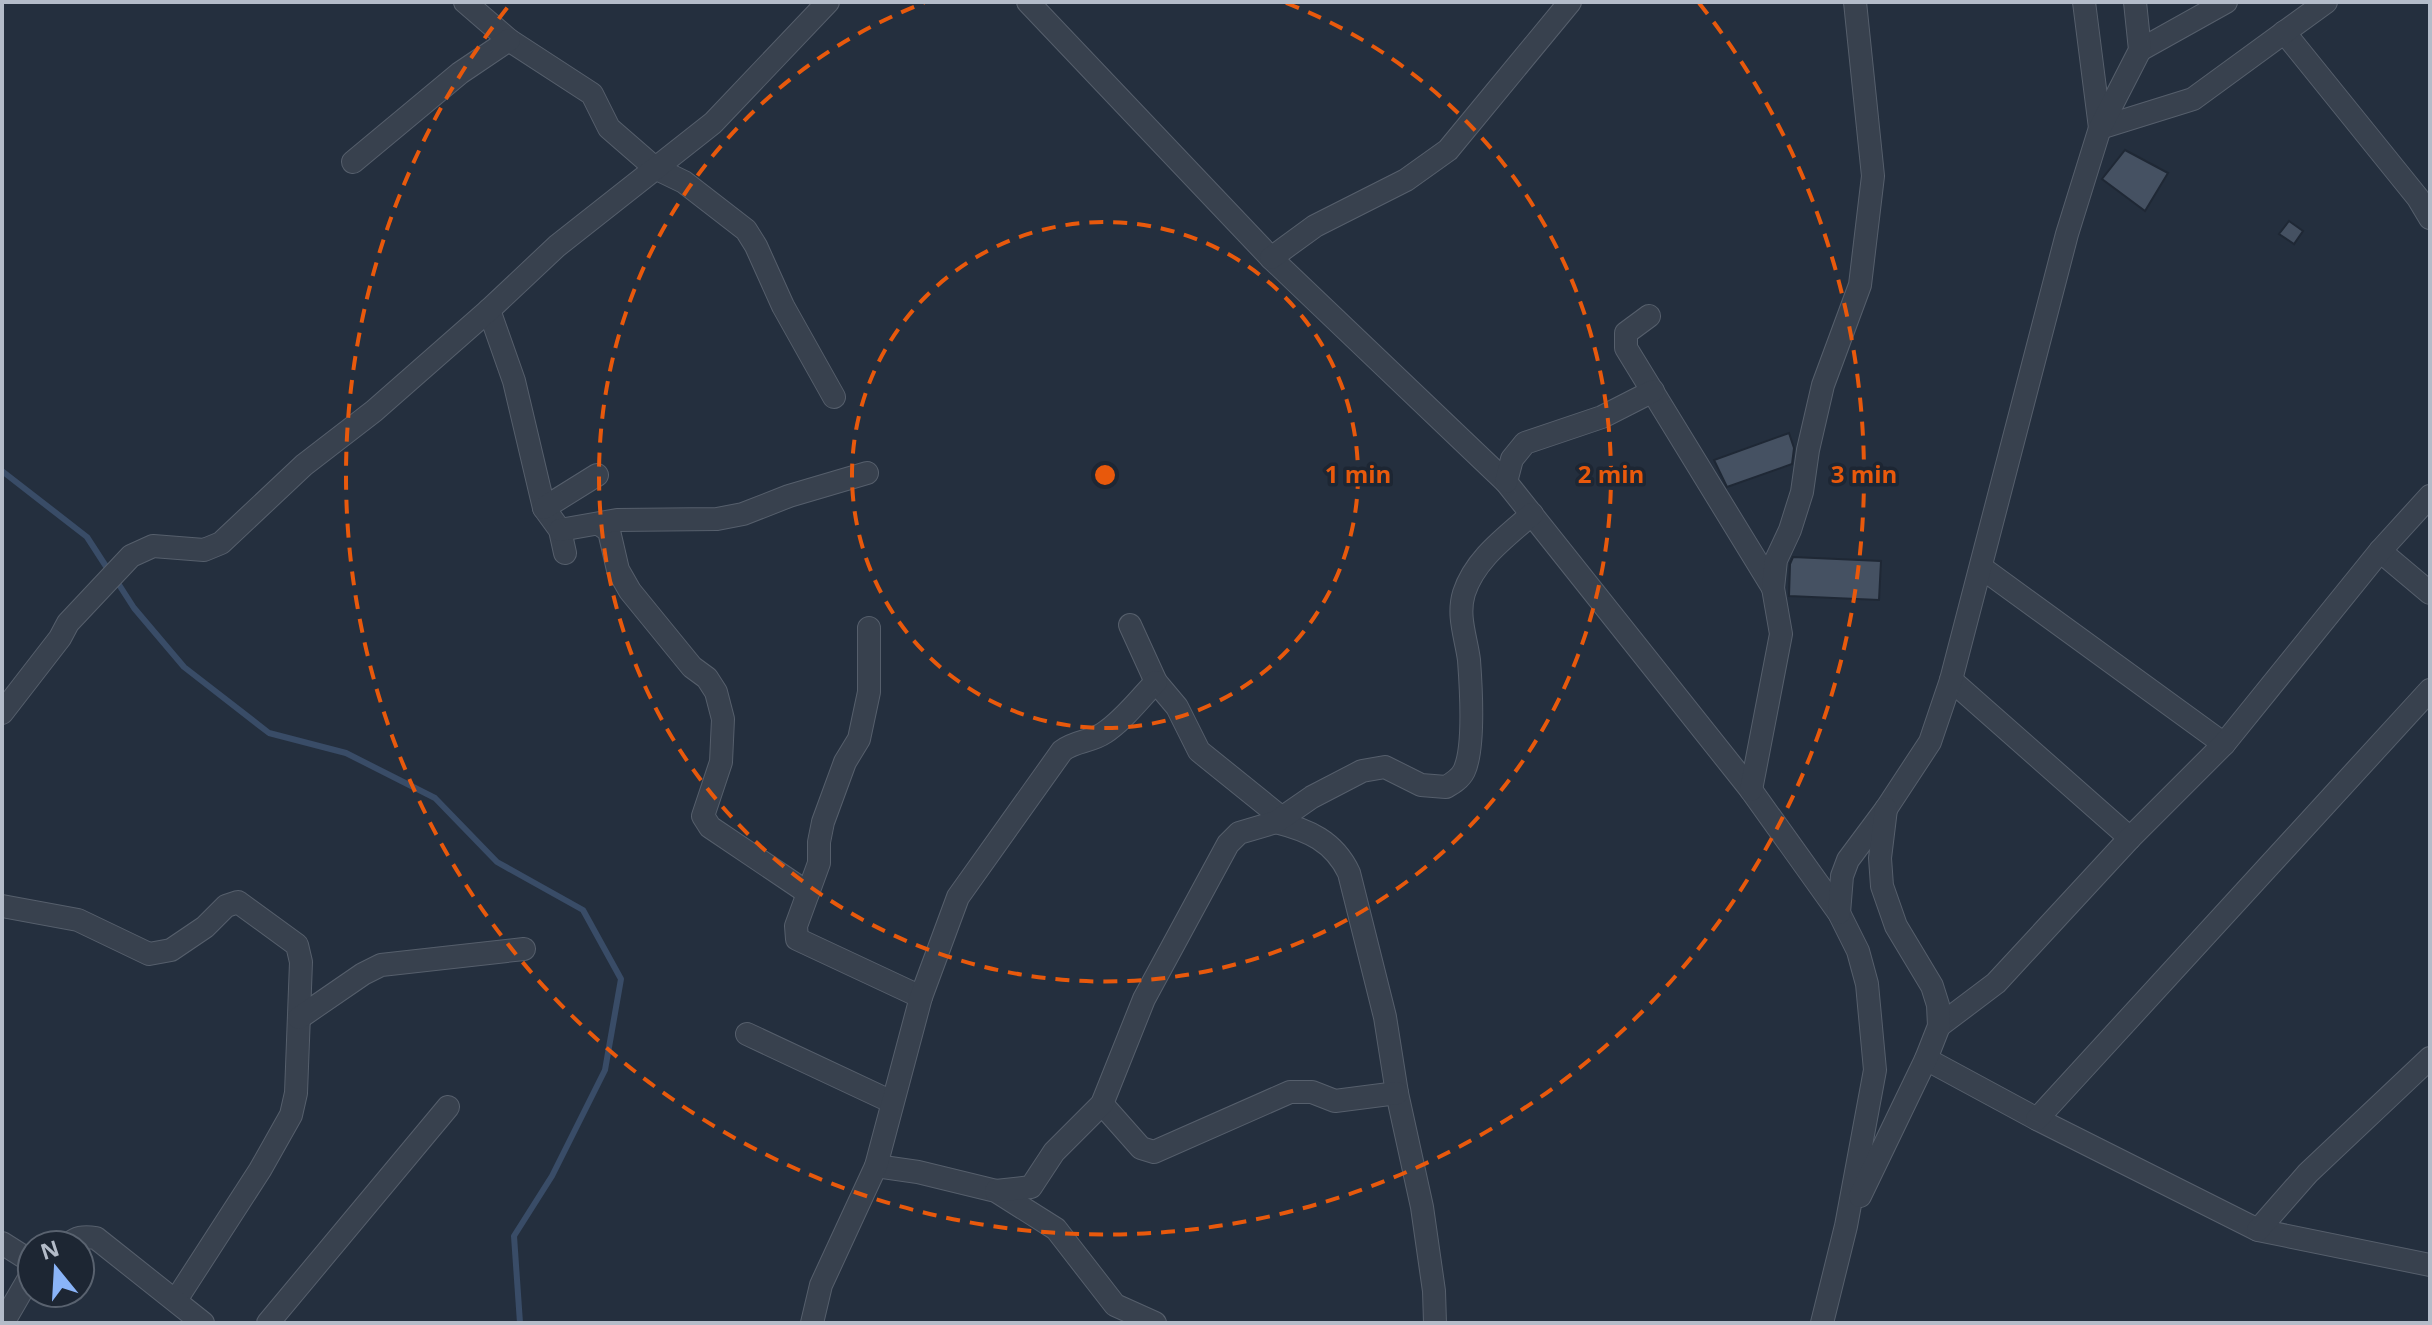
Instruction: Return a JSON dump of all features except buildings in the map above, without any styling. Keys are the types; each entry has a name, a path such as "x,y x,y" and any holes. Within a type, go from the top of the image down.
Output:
{"street":[{"path":"465,2 509,40 592,94 609,128 655,168 684,182 746,230 783,306 834,397"},
{"path":"2,713 60,638 68,623 131,556 153,546 204,550 221,543 304,465 374,411 557,246 713,123 828,2"},
{"path":"1028,2 1271,258 1506,482 1751,790 1839,913 1858,951 1867,984 1875,1070 1846,1226 1822,1323"},
{"path":"1271,258 1315,226 1406,180 1448,150 1570,2"},
{"path":"1751,790 1781,634 1773,588 1776,560 1802,492 1823,385 1860,285 1873,176 1855,2"},
{"path":"2084,2 2100,128"},
{"path":"1839,913 1842,876 1848,860 1930,742 1951,680 2067,234 2100,128 2140,50 2135,2"},
{"path":"2140,50 2226,2"},
{"path":"2100,128 2193,99 2326,2"},
{"path":"2284,32 2418,198 2430,218"},
{"path":"353,162 460,73 509,40"},
{"path":"489,310 514,381 544,508 560,530 565,553"},
{"path":"1649,316 1626,333 1624,341 1773,588"},
{"path":"1506,482 1512,459 1525,443 1602,417 1653,391"},
{"path":"560,530 617,520 717,519 743,514 789,496 867,473"},
{"path":"544,508 597,475"},
{"path":"1939,1026 1996,983 2130,838 2224,744 2380,551 2430,496"},
{"path":"996,1191 1031,1187 1054,1152 1102,1104 1144,999 1219,858 1239,833 1279,820 1312,797 1362,771 1385,767 1421,785 1446,787 1463,772 1471,747 1469,660 1461,619 1464,593 1475,570 1488,553 1532,514"},
{"path":"599,524 609,531 618,570 630,591 716,692 723,719 721,762 703,816 710,827 808,893"},
{"path":"2380,551 2430,593"},
{"path":"1982,568 2224,744"},
{"path":"1130,625 1156,682 1177,707 1199,751 1279,820 1333,846 1349,873 1385,1017 1397,1093 1422,1207 1434,1291 1435,1323"},
{"path":"869,628 869,692 859,739 845,762 823,822 819,863 796,926 797,939 921,997"},
{"path":"1951,680 2130,838"},
{"path":"812,1323 821,1285 876,1166 921,997 958,897 1062,751 1108,731 1156,682"},
{"path":"2037,1119 2430,690"},
{"path":"1305,830 1312,797"},
{"path":"1846,1226 1939,1026 1938,1005 1932,986 1896,926 1882,886 1880,858 1886,809"},
{"path":"2,906 78,920 149,954 171,950 205,927 226,906 238,902 297,945 301,962 296,1093 291,1115 260,1170 176,1300"},
{"path":"299,1018 381,965 524,949"},
{"path":"747,1034 892,1102"},
{"path":"2258,1230 2308,1173 2430,1058"},
{"path":"1926,1059 2037,1119 2258,1230 2430,1265"},
{"path":"1102,1104 1141,1148 1154,1152 1290,1092 1312,1092 1335,1101 1397,1093"},
{"path":"268,1323 448,1107"},
{"path":"876,1166 918,1172 996,1191 1056,1229 1115,1305 1155,1323"},
{"path":"96,1238 203,1323"},
{"path":"3,1323 16,1301"}],"waterway":[{"path":"2,471 87,537 109,571"},
{"path":"116,580 134,608 184,667 269,733 346,753 435,798 497,862 583,910 621,979 605,1070 552,1176 514,1236 520,1323"}]}
